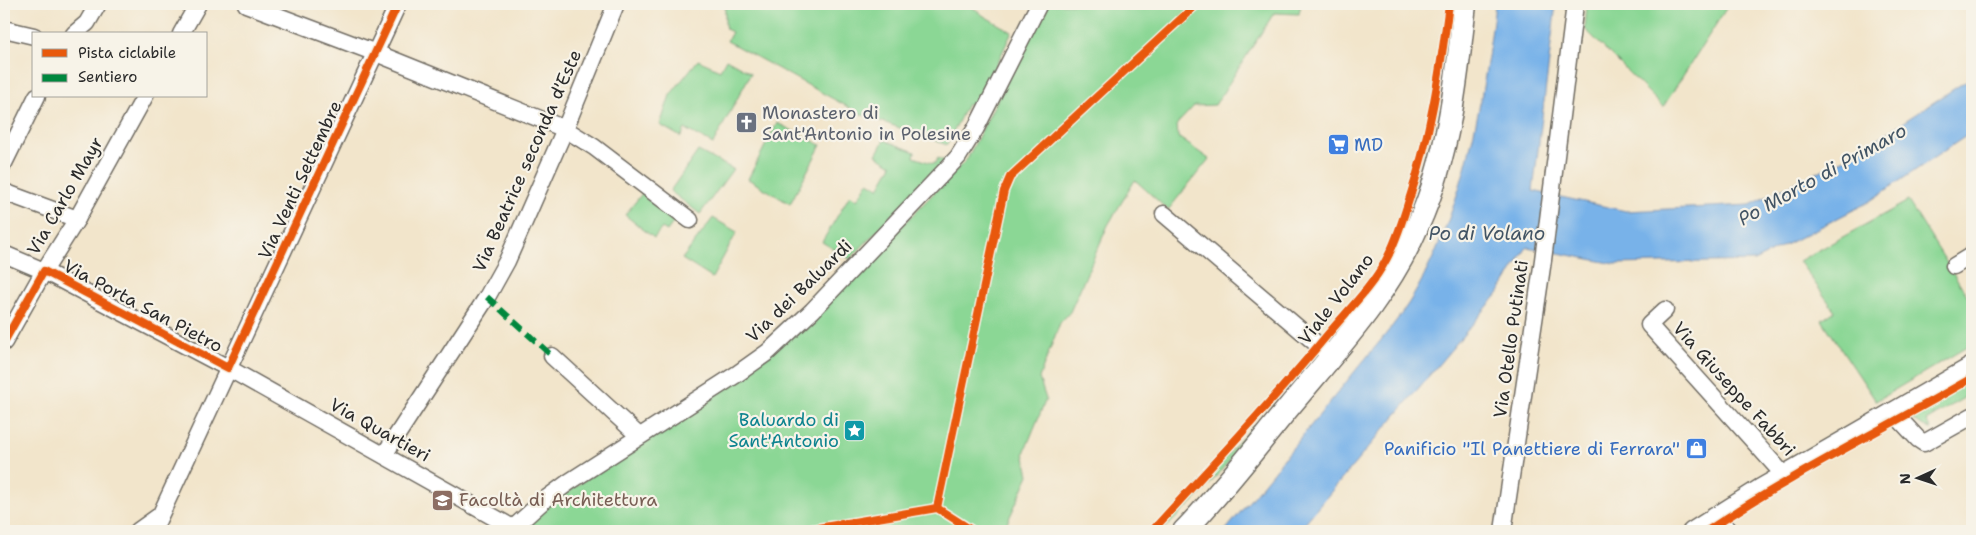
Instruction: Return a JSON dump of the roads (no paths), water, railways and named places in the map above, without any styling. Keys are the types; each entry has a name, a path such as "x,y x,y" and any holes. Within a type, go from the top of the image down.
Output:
{"main road":[{"name":"Viale Volano","path":"1184,531 1212,501 1373,305 1410,245 1424,213 1437,174 1449,121 1465,4"},
{"name":"Viale Volano","path":"1170,531 1243,462"}],"street":[{"path":"77,32 87,24 98,4"},
{"path":"182,32 198,4"},
{"path":"246,4 376,53 565,129 594,147 690,220"},
{"name":"Via Venti Settembre","path":"153,531 398,4"},
{"name":"Via Beatrice seconda d'Este","path":"384,455 497,280 520,235 616,4"},
{"name":"Via dei Baluardi","path":"511,530 543,501 569,482 737,374 781,341 946,171 965,146 1038,4"},
{"name":"Via Otello Putinati","path":"1503,531 1553,189 1575,4"},
{"path":"4,29 32,36"},
{"path":"4,163 11,130 35,98"},
{"name":"Via Carlo Mayr","path":"4,342 145,98"},
{"path":"4,192 77,218"},
{"path":"1164,214 1331,356"},
{"name":"Via Porta San Pietro","path":"4,254 44,271 228,368"},
{"path":"1954,266 1972,256"},
{"name":"Via Giuseppe Fabbri","path":"1665,310 1649,325 1783,474"},
{"path":"552,356 640,436"},
{"name":"Via Giuseppe Fabbri","path":"1691,531 1783,474 1972,365"},
{"name":"Via Quartieri","path":"228,368 384,455 511,530"},
{"path":"1892,411 1924,443 1972,416"},
{"path":"138,531 160,515"},
{"path":"1714,515 1729,531"}],"water":[{"name":"Po di Volano","path":"1495,4 1556,4 1533,191 1626,211 1750,205 1853,155 1972,77 1972,132 1867,203 1754,261 1615,264 1527,247 1498,294 1298,531 1225,531 1392,326 1409,303 1433,258 1447,224 1469,151 1485,77"}],"place":[{"name":"Monastero di Sant'Antonio in Polesine","path":"746,123"},
{"name":"MD","path":"1338,145"},
{"name":"Baluardo di Sant'Antonio","path":"855,430"},
{"name":"Panificio \"Il Panettiere di Ferrara\"","path":"1696,449"},
{"name":"Facoltà di Architettura","path":"443,500"}],"water label":[{"name":"Po Morto di Primaro","path":"1822,174"}]}
